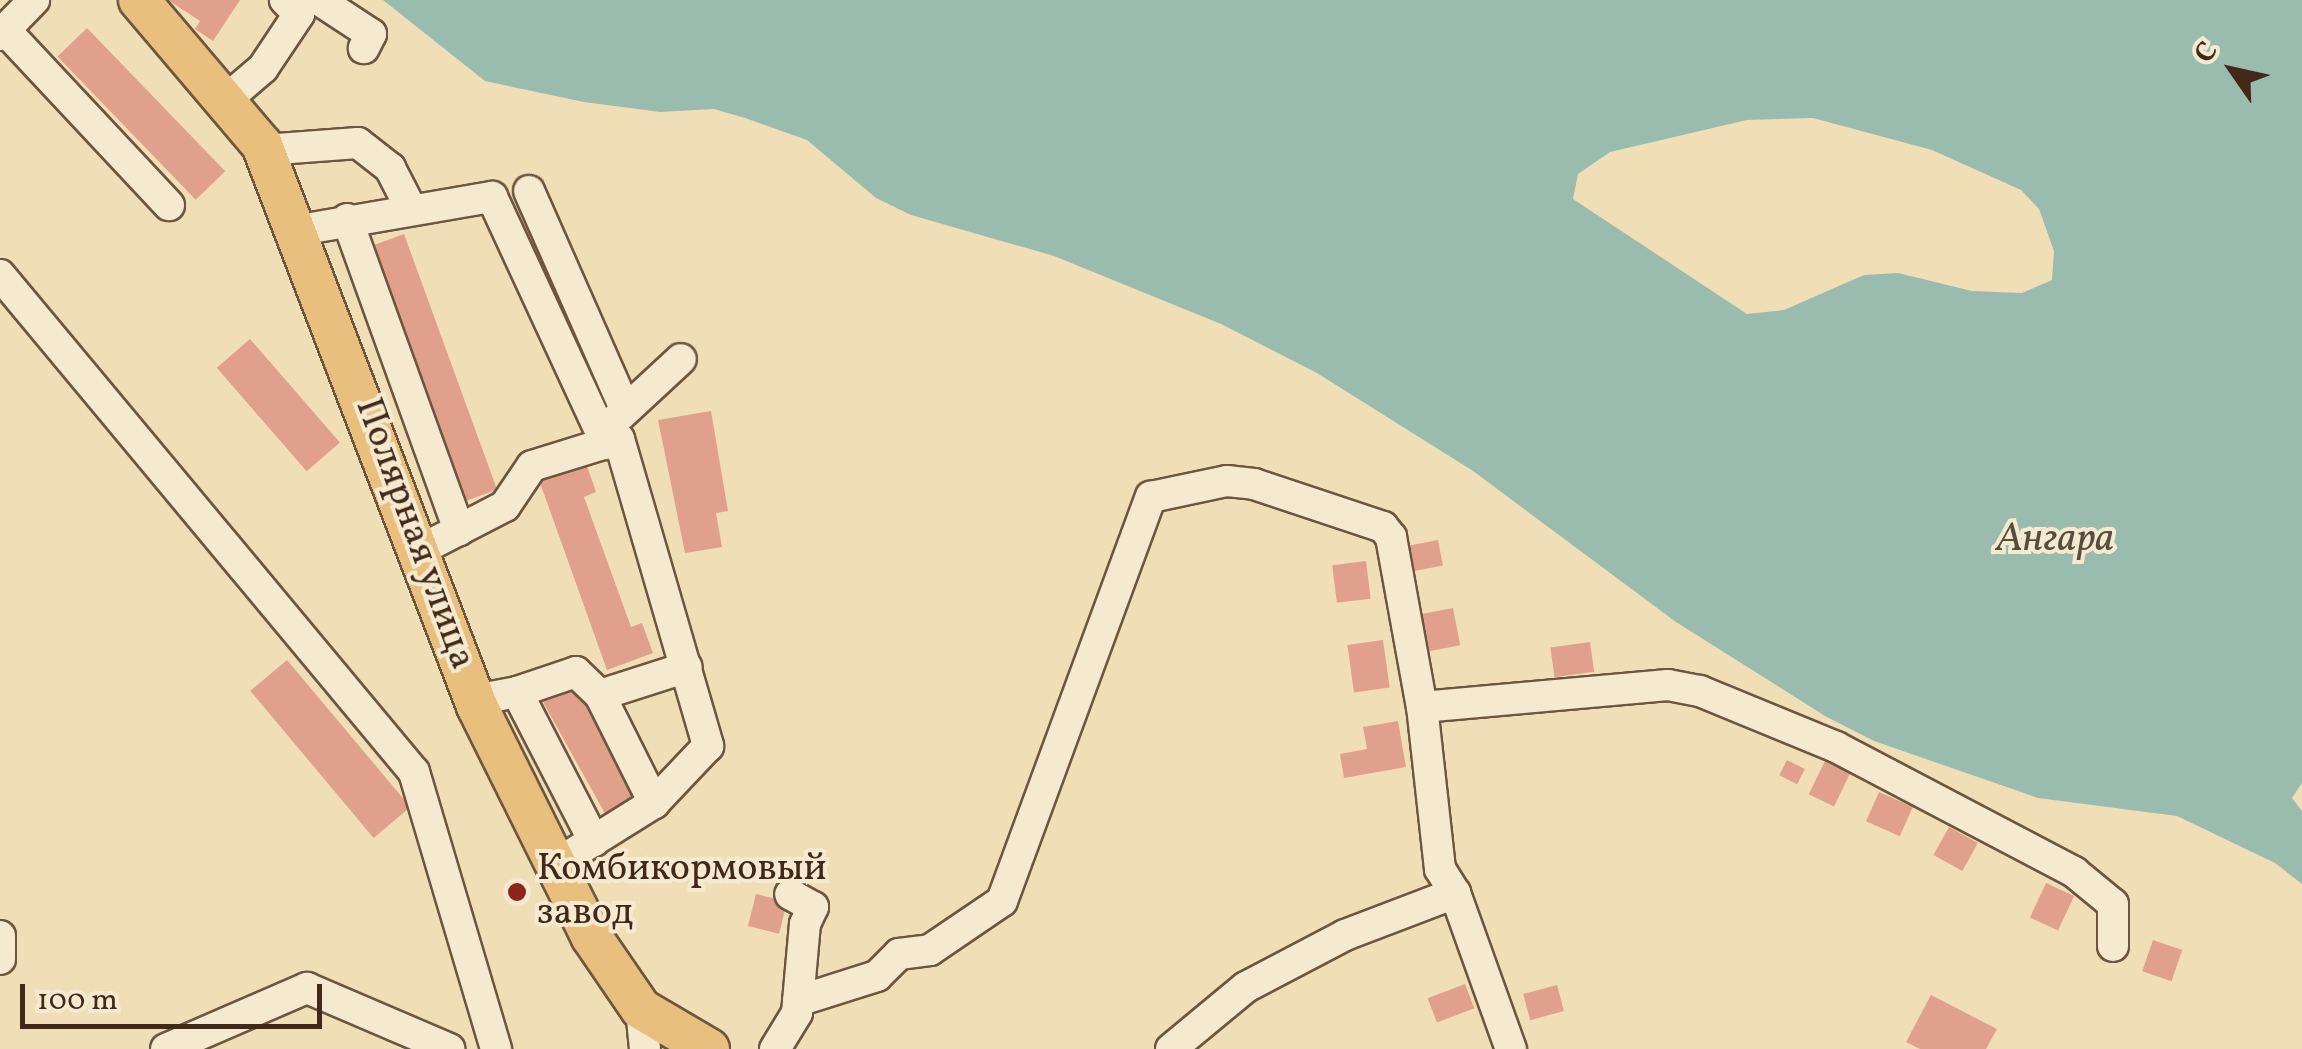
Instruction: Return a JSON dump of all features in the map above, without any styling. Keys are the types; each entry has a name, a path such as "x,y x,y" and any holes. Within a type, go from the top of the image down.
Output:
{"main road":[{"name":"Полярная улица","path":"139,0 228,98 264,150 300,230 475,700 591,936 641,1009 708,1049"}],"street":[{"path":"34,0 2,33 170,205"},
{"path":"228,98 263,68 303,3 370,34 364,48"},
{"path":"264,150 358,143 390,168 411,209"},
{"path":"529,191 612,392 626,409"},
{"path":"300,230 492,197 604,439"},
{"path":"347,220 460,530"},
{"path":"0,275 414,772 496,1049"},
{"path":"604,439 626,409 681,359"},
{"path":"420,550 505,506 532,466 604,439 620,439 708,746 654,803 556,864"},
{"path":"798,1001 877,976 899,954 930,950 1002,901 1151,497 1227,480 1254,484 1383,527 1391,537 1422,707 1440,869 1454,893 1511,1049"},
{"path":"600,695 687,667"},
{"path":"475,700 516,692 576,672 600,695 654,803"},
{"path":"1422,707 1668,685 1700,691 1836,748 2074,872 2113,904 2113,946"},
{"path":"516,692 594,840"},
{"path":"1171,1049 1246,987 1346,935 1454,893"},
{"path":"775,1049 798,1001 813,907 790,894"},
{"path":"0,936 0,958"},
{"path":"166,1049 307,988 449,1049"},
{"path":"641,1009 645,1049"},
{"path":"668,1049 708,1049"}],"water":[{"name":"Ангара","path":"383,0 2302,0 2302,783 2292,798 2302,811 2302,884 2275,863 2177,816 2038,798 1874,741 1825,716 1676,622 1473,471 1317,373 1221,324 1054,256 911,215 876,198 807,140 714,109 660,112 584,102 485,81","holes":["1813,118 1932,150 2021,190 2039,209 2054,251 2052,280 2022,293 1972,291 1898,273 1864,275 1784,310 1747,314 1573,199 1578,174 1610,152 1747,120"]}],"building":[{"path":"168,0 240,0 213,41 195,29 200,21"},
{"path":"87,28 225,171 196,200 58,56"},
{"path":"404,234 497,490 462,502 369,247"},
{"path":"250,339 340,442 307,471 217,368"},
{"path":"711,411 728,511 716,513 722,547 685,553 658,420"},
{"path":"586,463 596,492 584,497 631,627 642,623 653,653 607,670 539,480"},
{"path":"1438,540 1443,566 1414,571 1410,546"},
{"path":"1366,561 1371,599 1337,603 1332,565"},
{"path":"1453,608 1460,645 1428,652 1421,614"},
{"path":"1383,640 1390,688 1354,693 1347,645"},
{"path":"1590,642 1594,672 1555,677 1550,648"},
{"path":"287,660 410,807 374,838 250,691"},
{"path":"576,683 640,798 607,817 543,701"},
{"path":"1398,721 1406,767 1344,778 1340,754 1367,749 1363,727"},
{"path":"1787,760 1805,769 1797,784 1779,775"},
{"path":"1825,761 1850,773 1834,807 1809,794"},
{"path":"1879,792 1913,807 1900,836 1866,821"},
{"path":"1949,827 1978,843 1962,871 1933,855"},
{"path":"2046,883 2074,896 2058,931 2030,917"},
{"path":"756,894 787,902 779,934 748,926"},
{"path":"2153,940 2182,950 2172,981 2142,971"},
{"path":"1465,984 1474,1008 1437,1023 1428,998"},
{"path":"1557,985 1564,1011 1530,1020 1523,994"},
{"path":"1931,995 1997,1029 1986,1049 1920,1049 1906,1042"}],"place":[{"name":"Комбикормовый завод","path":"517,892"}]}
